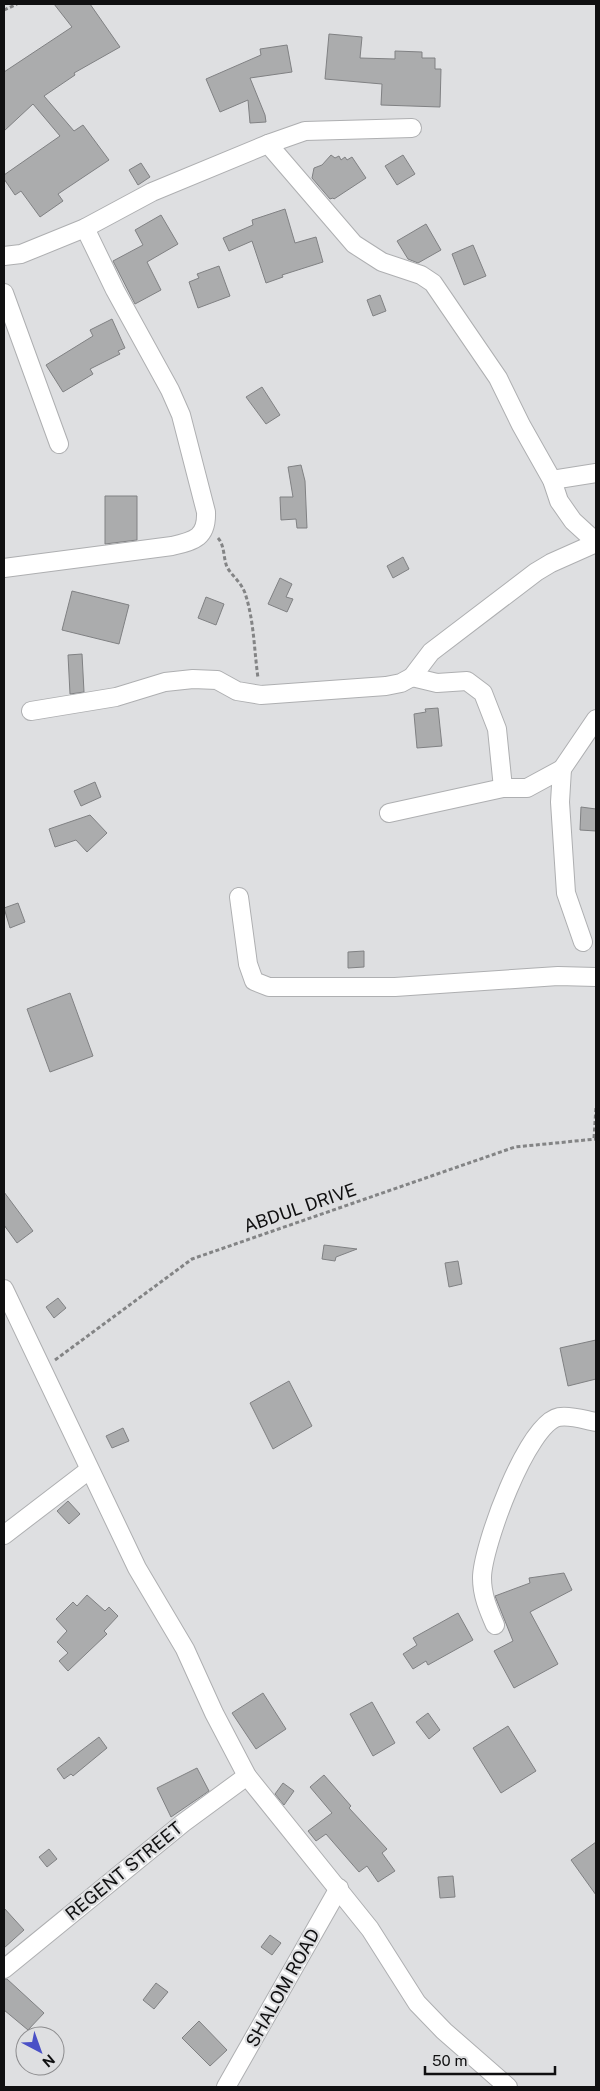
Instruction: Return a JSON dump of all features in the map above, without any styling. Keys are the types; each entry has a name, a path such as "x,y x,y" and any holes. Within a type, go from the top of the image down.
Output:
{"street":[{"path":"4,256 21,254 85,228 152,192 268,144 305,131 412,128"},
{"path":"268,144 354,244 382,262 422,275 433,283 498,378 521,425 552,480 560,501 573,521 596,542 536,572 431,652 412,677"},
{"path":"4,568 172,546 189,542 202,534 206,524 206,512 181,415 166,382 114,290 85,228"},
{"path":"4,294 59,444"},
{"path":"552,480 596,474"},
{"path":"31,711 116,697 165,682 193,679 217,680 237,691 262,695 386,686 412,677 437,683 467,681 483,693 497,730 503,788"},
{"path":"389,813 503,788 527,788 562,769 596,719"},
{"path":"562,769 560,802 566,893 583,942"},
{"path":"239,897 251,973 254,981 269,987 394,987 558,976 596,977"},
{"path":"4,1288 137,1568 185,1649 214,1714 247,1776 339,1888 370,1929 417,2003 444,2031 508,2087"},
{"path":"495,1625 484,1599 482,1577 484,1559 519,1464 539,1430 558,1417 596,1422"},
{"path":"4,1535 89,1470"},
{"name":"REGENT STREET","path":"4,1969 183,1823 247,1776"},
{"name":"SHALOM ROAD","path":"226,2087 339,1888"}],"path":[{"path":"4,10 17,4"},
{"path":"206,524 222,542 228,568 236,577 244,592 254,633 256,666 262,695"},
{"path":"595,1139 596,1107"},
{"name":"ABDUL DRIVE","path":"43,1369 192,1259 515,1147 595,1139"}],"building":[{"path":"54,4 90,4 120,47 74,73 75,75 44,96 74,131 83,125 109,160 58,194 63,201 40,217 21,191 15,195 4,179 4,175 60,136 33,104 4,131 4,72 72,27"},
{"path":"329,34 362,37 360,58 395,59 395,51 422,52 422,58 435,58 435,69 441,69 440,107 381,105 382,84 325,79"},
{"path":"287,45 292,72 250,78 266,122 250,123 248,100 220,112 206,79 261,55 260,49"},
{"path":"331,155 335,158 339,156 341,160 345,157 347,160 352,157 366,178 334,199 330,199 312,178 314,168 322,165"},
{"path":"403,155 415,174 397,185 385,166"},
{"path":"141,163 150,177 138,185 129,170"},
{"path":"285,209 295,243 316,237 323,262 282,275 283,277 266,283 252,241 229,251 223,238 253,225 252,220"},
{"path":"161,215 178,244 147,262 161,290 135,304 113,261 143,245 135,230"},
{"path":"426,224 441,250 418,263 408,259 397,241"},
{"path":"473,245 486,276 464,285 452,254"},
{"path":"219,266 230,296 198,308 189,282 199,278 197,274"},
{"path":"380,295 386,311 373,316 367,300"},
{"path":"112,319 125,348 118,351 120,354 90,369 93,374 63,392 46,365 93,336 90,330"},
{"path":"262,387 280,415 266,424 246,397"},
{"path":"301,465 305,481 307,528 297,528 296,519 281,520 280,497 293,497 288,467"},
{"path":"105,496 137,496 137,540 105,544"},
{"path":"403,557 409,569 393,578 387,566"},
{"path":"280,578 292,584 286,597 293,599 287,612 268,604"},
{"path":"72,591 129,605 119,644 62,630"},
{"path":"206,597 224,604 216,625 198,618"},
{"path":"82,654 84,692 70,694 68,655"},
{"path":"438,708 442,746 417,748 414,714 426,712 425,709"},
{"path":"95,782 101,797 81,806 74,791"},
{"path":"581,807 596,809 596,831 580,830"},
{"path":"90,815 107,833 87,852 76,840 55,847 49,829"},
{"path":"18,903 25,922 10,928 4,908"},
{"path":"364,951 364,967 348,968 348,952"},
{"path":"70,993 93,1056 50,1072 27,1009"},
{"path":"4,1192 33,1231 17,1243 4,1225"},
{"path":"324,1245 357,1249 336,1257 335,1261 322,1259"},
{"path":"458,1261 462,1284 449,1287 445,1263"},
{"path":"58,1298 66,1308 54,1318 46,1307"},
{"path":"596,1340 596,1379 568,1386 560,1348"},
{"path":"289,1381 312,1426 273,1449 250,1403"},
{"path":"123,1428 129,1441 112,1448 106,1436"},
{"path":"68,1501 80,1514 69,1524 57,1511"},
{"path":"564,1573 572,1590 530,1612 558,1664 514,1688 494,1651 513,1641 495,1596 530,1583 529,1578"},
{"path":"87,1595 105,1611 109,1607 118,1616 104,1631 107,1634 68,1671 59,1661 68,1653 57,1642 67,1631 56,1619 73,1602 77,1606"},
{"path":"458,1613 473,1640 428,1665 426,1661 413,1669 403,1654 417,1645 413,1638"},
{"path":"263,1693 286,1729 256,1749 232,1713"},
{"path":"372,1702 395,1743 373,1756 350,1714"},
{"path":"428,1713 440,1730 429,1739 416,1722"},
{"path":"508,1726 536,1771 501,1793 473,1748"},
{"path":"99,1737 107,1748 73,1776 71,1774 64,1779 57,1769"},
{"path":"197,1768 209,1791 171,1817 157,1788"},
{"path":"324,1775 351,1806 349,1808 387,1849 382,1853 395,1871 378,1882 367,1866 359,1872 326,1834 316,1841 308,1831 332,1813 310,1787"},
{"path":"283,1783 294,1791 284,1805 275,1794"},
{"path":"596,1842 596,1895 571,1860"},
{"path":"49,1849 57,1859 47,1867 39,1857"},
{"path":"453,1876 455,1897 440,1898 438,1877"},
{"path":"4,1908 24,1930 4,1948"},
{"path":"270,1935 281,1943 272,1955 261,1947"},
{"path":"4,1979 7,1979 44,2013 32,2026 23,2026 4,2010"},
{"path":"156,1983 168,1992 154,2009 143,2000"},
{"path":"199,2021 227,2050 210,2066 182,2038"}]}
